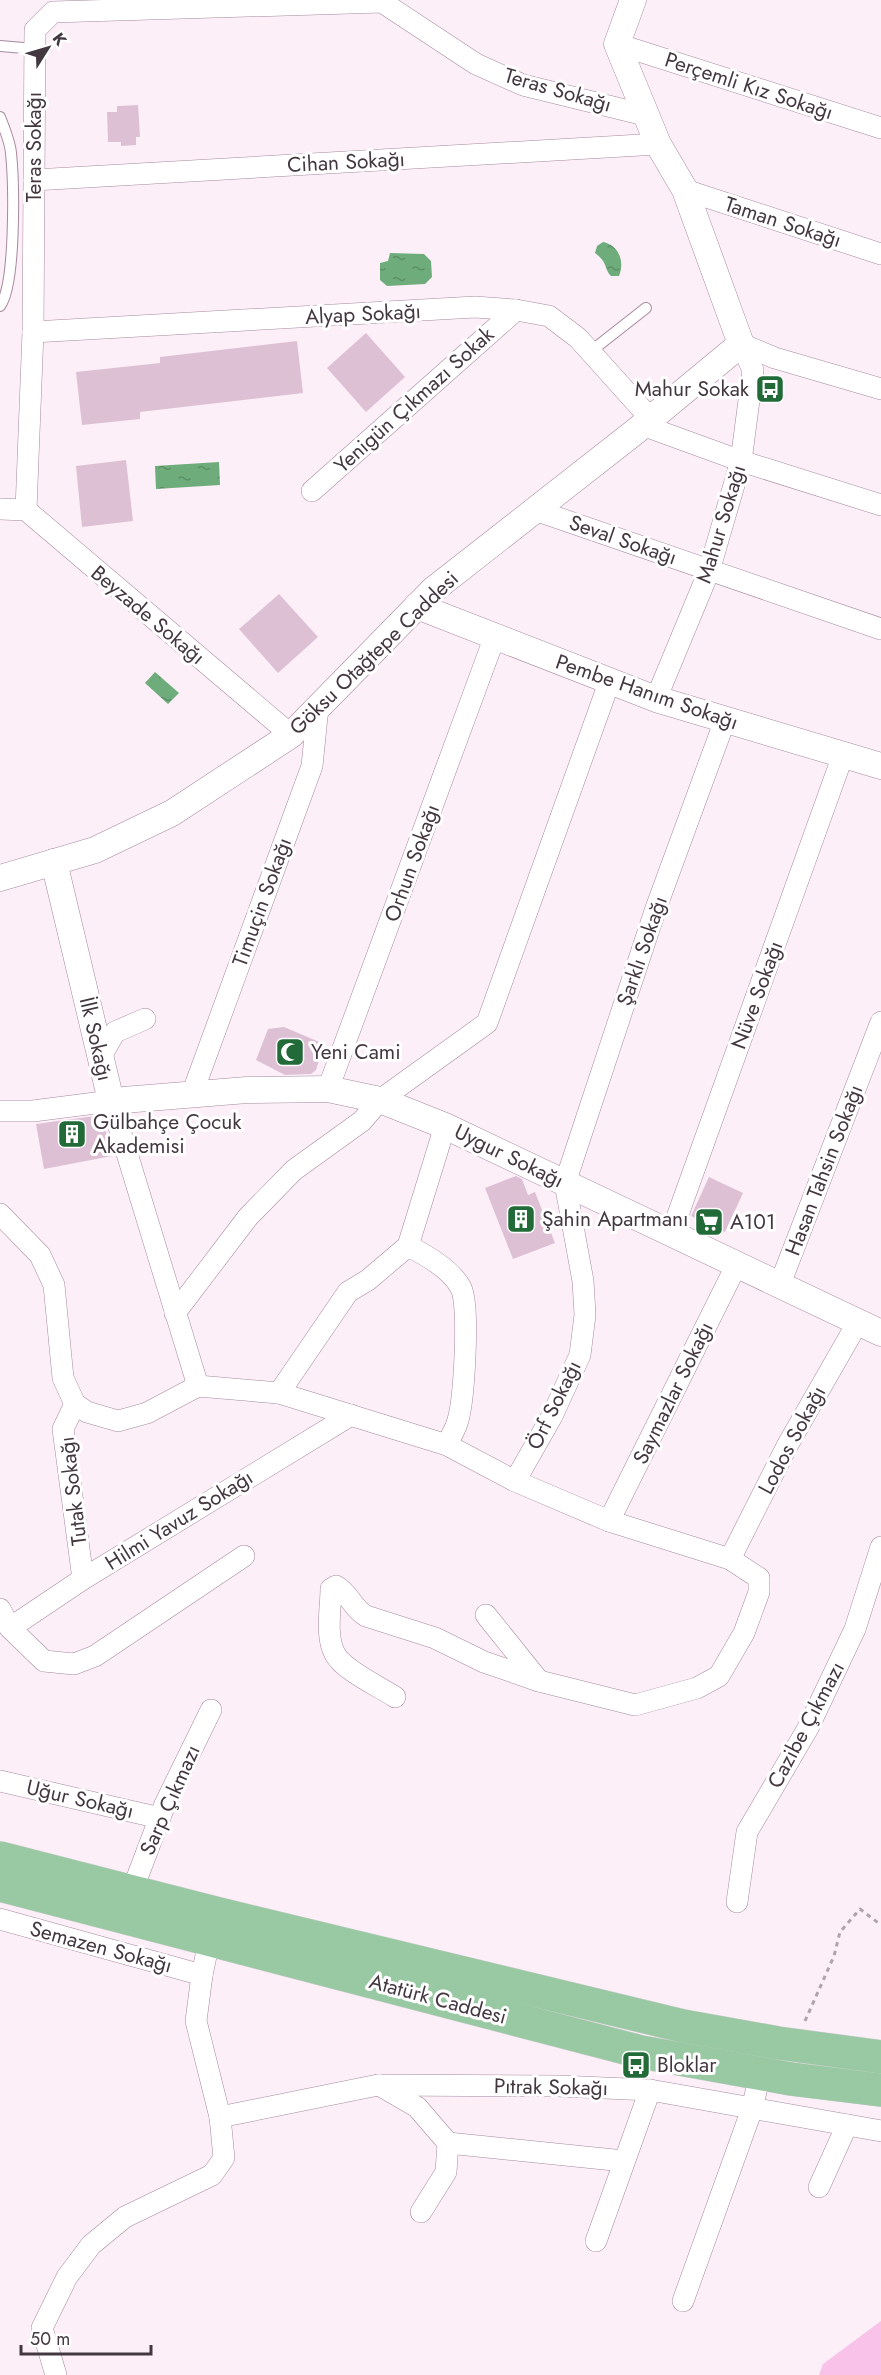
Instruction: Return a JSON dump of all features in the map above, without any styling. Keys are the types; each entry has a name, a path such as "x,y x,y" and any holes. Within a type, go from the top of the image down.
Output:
{"main road":[{"name":"Atatürk Caddesi","path":"0,1858 132,1891 213,1926 641,2052 760,2074 881,2090"},
{"name":"Atatürk Caddesi","path":"0,1885 213,1926 683,2026 778,2043 881,2057"}],"street":[{"path":"633,0 617,44 658,144 685,190 741,344 775,358 881,389"},
{"name":"Teras Sokağı","path":"26,510 33,332 35,30 53,12 385,1 476,64 523,85 645,114"},
{"name":"Perçemli Kız Sokağı","path":"617,44 881,128"},
{"name":"Cihan Sokağı","path":"34,180 658,144"},
{"name":"Taman Sokağı","path":"685,190 881,254"},
{"name":"Alyap Sokağı","path":"33,332 475,307 516,309 549,316 578,338 646,422"},
{"name":"Yenigün Çıkmazı Sokak","path":"312,491 516,309"},
{"name":"Göksu Otağtepe Caddesi","path":"0,878 95,850 171,813 291,735 433,590 741,344"},
{"name":"Mahur Sokağı","path":"656,699 709,571 741,461 753,370 741,344"},
{"path":"646,422 741,461 881,505"},
{"path":"0,509 26,510"},
{"name":"Beyzade Sokağı","path":"26,510 291,735"},
{"name":"Seval Sokağı","path":"535,510 881,629"},
{"name":"Pembe Hanım Sokağı","path":"417,606 656,699 881,766"},
{"name":"Orhun Sokağı","path":"328,1089 495,636"},
{"path":"175,1313 248,1217 294,1170 362,1121 380,1100 487,1023 610,680"},
{"name":"Timuçin Sokağı","path":"192,1094 312,766 318,707"},
{"name":"Şarklı Sokağı","path":"565,1183 656,908 725,720"},
{"name":"Nüve Sokağı","path":"671,1234 843,755"},
{"name":"İlk Sokağı","path":"54,862 111,1101 198,1386"},
{"path":"100,1058 115,1032 145,1019"},
{"name":"Hasan Tahsin Sokağı","path":"780,1284 881,1022"},
{"name":"Uygur Sokağı","path":"111,1101 247,1090 328,1089 380,1100 445,1126 881,1333"},
{"path":"0,1111 33,1111 111,1101"},
{"path":"279,1393 348,1293 368,1280 408,1246 445,1126"},
{"name":"Örf Sokağı","path":"515,1480 552,1416 580,1355 585,1315 583,1281 565,1183"},
{"path":"0,1214 40,1256 54,1286 63,1378 75,1404 87,1412 118,1421 147,1413 198,1386 279,1393 447,1445 515,1480 609,1521 730,1559 759,1578 759,1592 744,1633 719,1676 697,1688 635,1705 539,1681 484,1662 435,1638 366,1616 360,1613 344,1590 336,1586 331,1589 330,1632 335,1654 349,1668 395,1697"},
{"path":"408,1246 440,1264 461,1288 465,1307 462,1400 458,1423 447,1445"},
{"name":"Saymazlar Sokağı","path":"609,1521 737,1264"},
{"name":"Lodos Sokağı","path":"730,1559 787,1446 858,1322"},
{"name":"Tutak Sokağı","path":"75,1404 63,1429 83,1580"},
{"name":"Hilmi Yavuz Sokağı","path":"244,1556 95,1656 74,1664 44,1661 5,1618 83,1580 351,1415"},
{"name":"Cazibe Çıkmazı","path":"737,1902 747,1832 808,1728 855,1629 881,1548"},
{"path":"486,1616 539,1681"},
{"name":"Sarp Çıkmazı","path":"132,1891 160,1818 212,1710"},
{"name":"Uğur Sokağı","path":"0,1781 160,1818"},
{"name":"Semazen Sokağı","path":"0,1919 202,1975"},
{"path":"56,2375 42,2328 66,2277 91,2245 126,2217 212,2175 224,2158 220,2117 196,2021 202,1975 213,1926"},
{"path":"683,2301 752,2109 760,2074"},
{"path":"378,2085 417,2107 448,2143 624,2161"},
{"name":"Pıtrak Sokağı","path":"220,2117 378,2085 559,2086 650,2090 881,2131"},
{"path":"596,2241 650,2090"},
{"path":"819,2187 847,2125"},
{"path":"421,2212 446,2172 448,2143"}],"lane":[{"path":"0,46 35,49"},
{"path":"0,117 11,151 12,269 4,301 0,306"},
{"path":"591,352 646,308"}],"path":[{"path":"805,2021 834,1956 840,1932 860,1909 881,1925"}],"shaded area":[{"path":"881,2321 881,2375 819,2375 823,2364"}],"water":[{"path":"603,242 617,250 621,260 619,276 611,276 595,253 597,246"},
{"path":"390,253 424,254 431,261 432,277 425,284 387,286 380,280 380,263 388,261"},
{"path":"219,462 220,485 156,489 155,466"},
{"path":"155,672 179,693 168,704 145,683"}],"building":[{"path":"138,105 140,137 136,137 136,145 121,146 121,142 108,142 107,112 117,112 117,106"},
{"path":"366,333 405,377 366,412 327,368"},
{"path":"297,341 303,393 140,412 140,419 82,425 76,372 160,363 160,357"},
{"path":"126,460 133,521 82,527 76,466"},
{"path":"279,594 318,637 278,673 239,629"},
{"name":"Yeni Cami","path":"284,1027 324,1044 316,1070 311,1074 285,1075 256,1060 268,1029"},
{"name":"Gülbahçe Çocuk Akademisi","path":"102,1115 112,1156 44,1169 36,1124"},
{"name":"Şahin Apartmanı","path":"516,1176 522,1179 528,1195 535,1192 555,1243 513,1259 485,1188"},
{"path":"709,1177 743,1193 725,1232 691,1216"}],"place":[{"name":"Mahur Sokak","path":"770,389"},
{"name":"Yeni Cami","path":"290,1052"},
{"name":"Gülbahçe Çocuk Akademisi","path":"72,1134"},
{"name":"Şahin Apartmanı","path":"521,1219"},
{"name":"A101","path":"709,1222"},
{"name":"Bloklar","path":"636,2065"}]}
